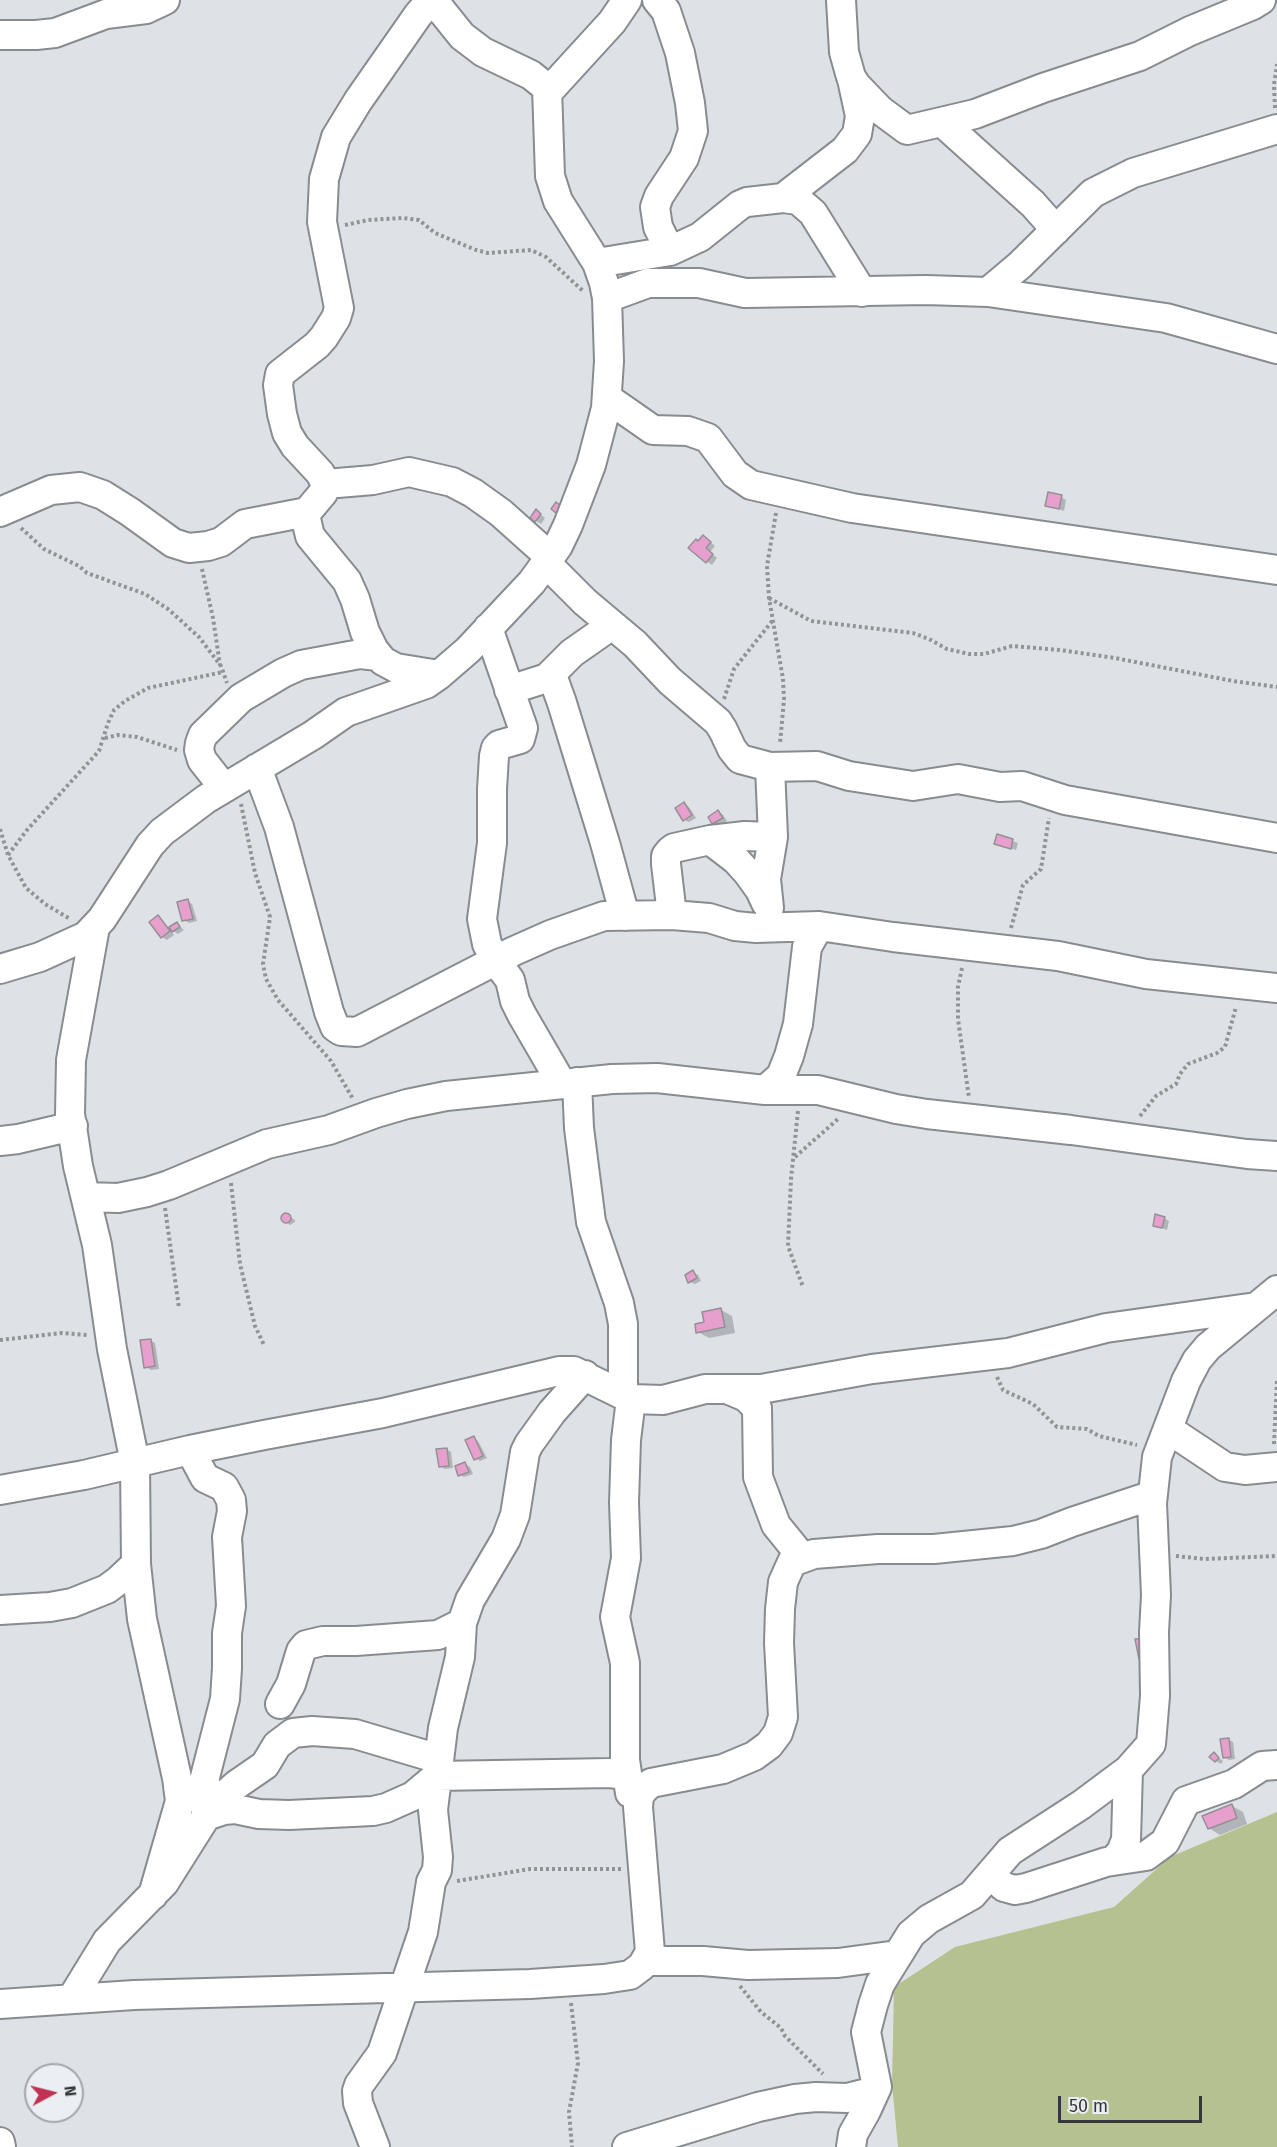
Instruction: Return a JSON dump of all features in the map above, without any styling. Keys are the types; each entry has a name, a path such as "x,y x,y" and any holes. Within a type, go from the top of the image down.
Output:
{"street":[{"path":"0,35 55,33 106,15 146,9 165,0"},
{"path":"0,969 40,957 86,936 138,867 150,845 206,799 313,735 346,712 426,684 439,675 532,582 558,546 568,525 591,465 606,408 609,362 607,300 597,263 558,201 550,176 547,141 548,92 543,84 531,75 483,52 462,36 432,0 418,15 336,137 324,179 322,222 338,312 317,345 280,374 278,385 287,433 295,446 320,473 326,484 323,493 307,512 306,519 310,536 347,581 355,598 365,632 378,656 396,668 439,675"},
{"path":"548,92 612,22 627,0"},
{"path":"657,0 666,11 680,53 693,131 684,158 659,195 655,207 658,227 670,252"},
{"path":"783,198 845,150 857,134 860,116 844,52 841,0"},
{"path":"851,77 856,86 880,110 903,129 912,129 975,114 1043,88 1140,56 1261,0"},
{"path":"942,122 1033,204 1056,230"},
{"path":"988,292 1020,265 1093,193 1133,173 1274,130"},
{"path":"597,263 670,252 700,237 741,205 754,201 783,198 798,200 813,213 862,292"},
{"path":"607,300 648,283 699,282 745,293 926,290 988,292 1166,318 1277,349"},
{"path":"607,398 653,430 676,430 702,434 708,438 727,465 743,481 751,485 852,508 1277,570"},
{"path":"326,484 373,480 409,472 452,482 467,489 501,513 670,681 718,722 740,759 774,766 817,766 849,776 913,786 952,780 1000,787 1022,786 1052,796 1277,838"},
{"path":"1,512 51,490 80,487 104,495 172,543 180,547 199,548 221,542 245,524 307,512"},
{"path":"509,690 538,682 552,675 572,653 612,625"},
{"path":"488,628 523,728 520,739 500,745 496,748 494,756 492,843 483,919 487,944 510,980 515,1001 522,1015 570,1083 579,1128 591,1222 619,1303 623,1324 627,1397 624,1503 626,1558 615,1617 625,1663 626,1775 631,1802 641,1834"},
{"path":"378,656 353,655 301,665 283,673 236,704 203,735 199,750 202,760 238,780 279,827 328,1012 335,1027 341,1031 357,1032 550,935 604,916 625,915 709,918 735,926 756,928 778,917 819,926 1058,956 1146,974 1277,988"},
{"path":"552,675 605,843 625,915"},
{"path":"774,766 773,837 766,879 778,917"},
{"path":"672,915 666,856 674,848 710,840 745,836 773,837"},
{"path":"710,840 736,860 747,872 778,917"},
{"path":"765,1090 781,1076 789,1056 798,1024 807,947 819,926"},
{"path":"94,928 71,1060 70,1114 78,1166 97,1245 110,1335 135,1463 136,1564 146,1639 177,1778 180,1802 153,1895"},
{"path":"86,1197 118,1198 162,1187 267,1144 329,1130 407,1104 446,1096 570,1083 657,1078 765,1090 818,1090 917,1113 1277,1156"},
{"path":"0,1142 73,1126"},
{"path":"0,1490 84,1475 190,1450 383,1413 560,1371 574,1371 585,1375 627,1397 663,1400 705,1389 761,1389 872,1369 995,1355 1106,1328 1267,1299"},
{"path":"851,2147 853,2134 866,2112 877,2083 866,2032 880,1984 911,1934 929,1919 972,1895 1010,1851 1081,1806 1128,1770 1146,1751 1152,1738 1155,1696 1156,1596 1153,1495 1157,1457 1186,1381 1197,1360 1208,1347 1267,1299"},
{"path":"375,2147 358,2103 357,2091 382,2053 423,1932 431,1882 438,1863 433,1809 443,1728 460,1657 462,1623 470,1600 506,1539 515,1515 525,1452 552,1412 585,1375"},
{"path":"727,1389 746,1397 757,1408 758,1477 776,1525 802,1557"},
{"path":"1168,1429 1225,1467 1245,1470 1274,1467"},
{"path":"190,1450 205,1478 224,1487 231,1500 232,1511 227,1537 231,1606 227,1633 225,1699 205,1777 206,1816"},
{"path":"0,2004 72,1998 568,1982 630,1975 647,1961 650,1952 639,1796 651,1783 723,1769 754,1756 769,1745 778,1732 783,1717 779,1643 783,1582 792,1562 814,1554 878,1549 934,1549 1013,1541 1041,1534 1153,1495"},
{"path":"0,1610 50,1607 72,1603 107,1588 136,1564"},
{"path":"280,1704 291,1684 301,1651 306,1645 323,1641 438,1635 462,1623"},
{"path":"72,1998 107,1941 153,1895 177,1865 217,1801 265,1765 277,1745 293,1732 356,1734 438,1768 626,1775"},
{"path":"990,1874 1005,1887 1015,1890 1113,1861 1146,1856 1160,1847 1169,1837 1183,1804 1189,1799 1234,1784 1262,1766 1277,1766"},
{"path":"206,1816 236,1809 259,1814 289,1815 373,1811 413,1796 438,1768"},
{"path":"1113,1861 1122,1852 1126,1840 1128,1770"},
{"path":"647,1961 837,1963 897,1955"},
{"path":"627,2147 758,2107 806,2098 847,2098 875,2091"},
{"path":"0,2142 1,2147"}],"path":[{"path":"1274,130 1274,85 1277,64"},
{"path":"323,229 368,220 403,218 419,220 435,233 476,250 488,253 531,250 546,257 578,289 607,300"},
{"path":"774,766 784,699 783,679 769,598 767,566 780,492"},
{"path":"1,512 44,549 100,578 145,594 168,609 199,637 221,666"},
{"path":"199,548 221,666 236,704"},
{"path":"769,598 811,621 913,633 947,649 969,654 984,654 1012,646 1060,650 1277,687"},
{"path":"718,722 734,669 773,619"},
{"path":"8,855 52,801 99,751 114,710 134,694 148,688 223,672"},
{"path":"105,738 118,735 137,737 177,750 199,750"},
{"path":"238,780 255,873 270,917 263,964 266,979 278,1000 331,1061 363,1118"},
{"path":"975,1119 969,1106 958,1019 958,987 962,969 992,948 1023,885 1041,869 1052,796"},
{"path":"0,829 8,855 26,888 45,904 94,928"},
{"path":"1120,1137 1137,1121 1156,1096 1176,1084 1188,1064 1217,1053 1226,1047 1243,983"},
{"path":"799,1090 788,1246 803,1287"},
{"path":"794,1158 858,1099"},
{"path":"227,1161 240,1264 255,1326 264,1345"},
{"path":"162,1187 179,1308"},
{"path":"0,1340 62,1333 110,1335"},
{"path":"995,1355 995,1371 1003,1390 1033,1404 1057,1427 1087,1429 1100,1436 1143,1447 1157,1457"},
{"path":"1274,1467 1277,1379"},
{"path":"1153,1551 1204,1559 1277,1556"},
{"path":"431,1882 467,1881 530,1869 644,1870"},
{"path":"729,1963 738,1984 749,1999 781,2028 784,2036 824,2074"},
{"path":"568,1982 578,2063 569,2112 572,2147"}],"green space":[{"path":"1277,1812 1277,2147 898,2147 892,2084 894,1987 955,1947 1114,1907 1170,1857"}],"building":[{"path":"1048,492 1062,495 1059,509 1045,506"},
{"path":"556,502 566,510 561,517 551,509"},
{"path":"536,509 541,514 535,522 530,518"},
{"path":"703,535 711,542 706,548 713,554 706,563 688,548"},
{"path":"684,802 692,815 683,821 675,808"},
{"path":"718,810 723,818 712,824 708,817"},
{"path":"997,834 1013,839 1011,849 994,844"},
{"path":"188,899 193,919 182,921 177,902"},
{"path":"158,915 170,931 161,938 149,922"},
{"path":"177,922 180,927 172,932 169,927"},
{"path":"286,1213 290,1214 290,1222 286,1223 282,1222 281,1218 282,1214"},
{"path":"1155,1214 1165,1217 1162,1228 1153,1226"},
{"path":"693,1270 697,1278 688,1283 685,1275"},
{"path":"721,1308 725,1327 696,1333 695,1324 704,1322 702,1312"},
{"path":"151,1339 155,1366 144,1368 140,1340"},
{"path":"474,1436 483,1456 474,1460 465,1440"},
{"path":"447,1448 449,1466 439,1467 436,1449"},
{"path":"465,1462 469,1472 458,1476 455,1466"},
{"path":"1147,1638 1150,1657 1139,1659 1135,1639"},
{"path":"1229,1738 1231,1757 1223,1758 1220,1739"},
{"path":"1214,1752 1219,1758 1215,1762 1209,1757"},
{"path":"1232,1804 1237,1818 1208,1829 1202,1816"}]}
